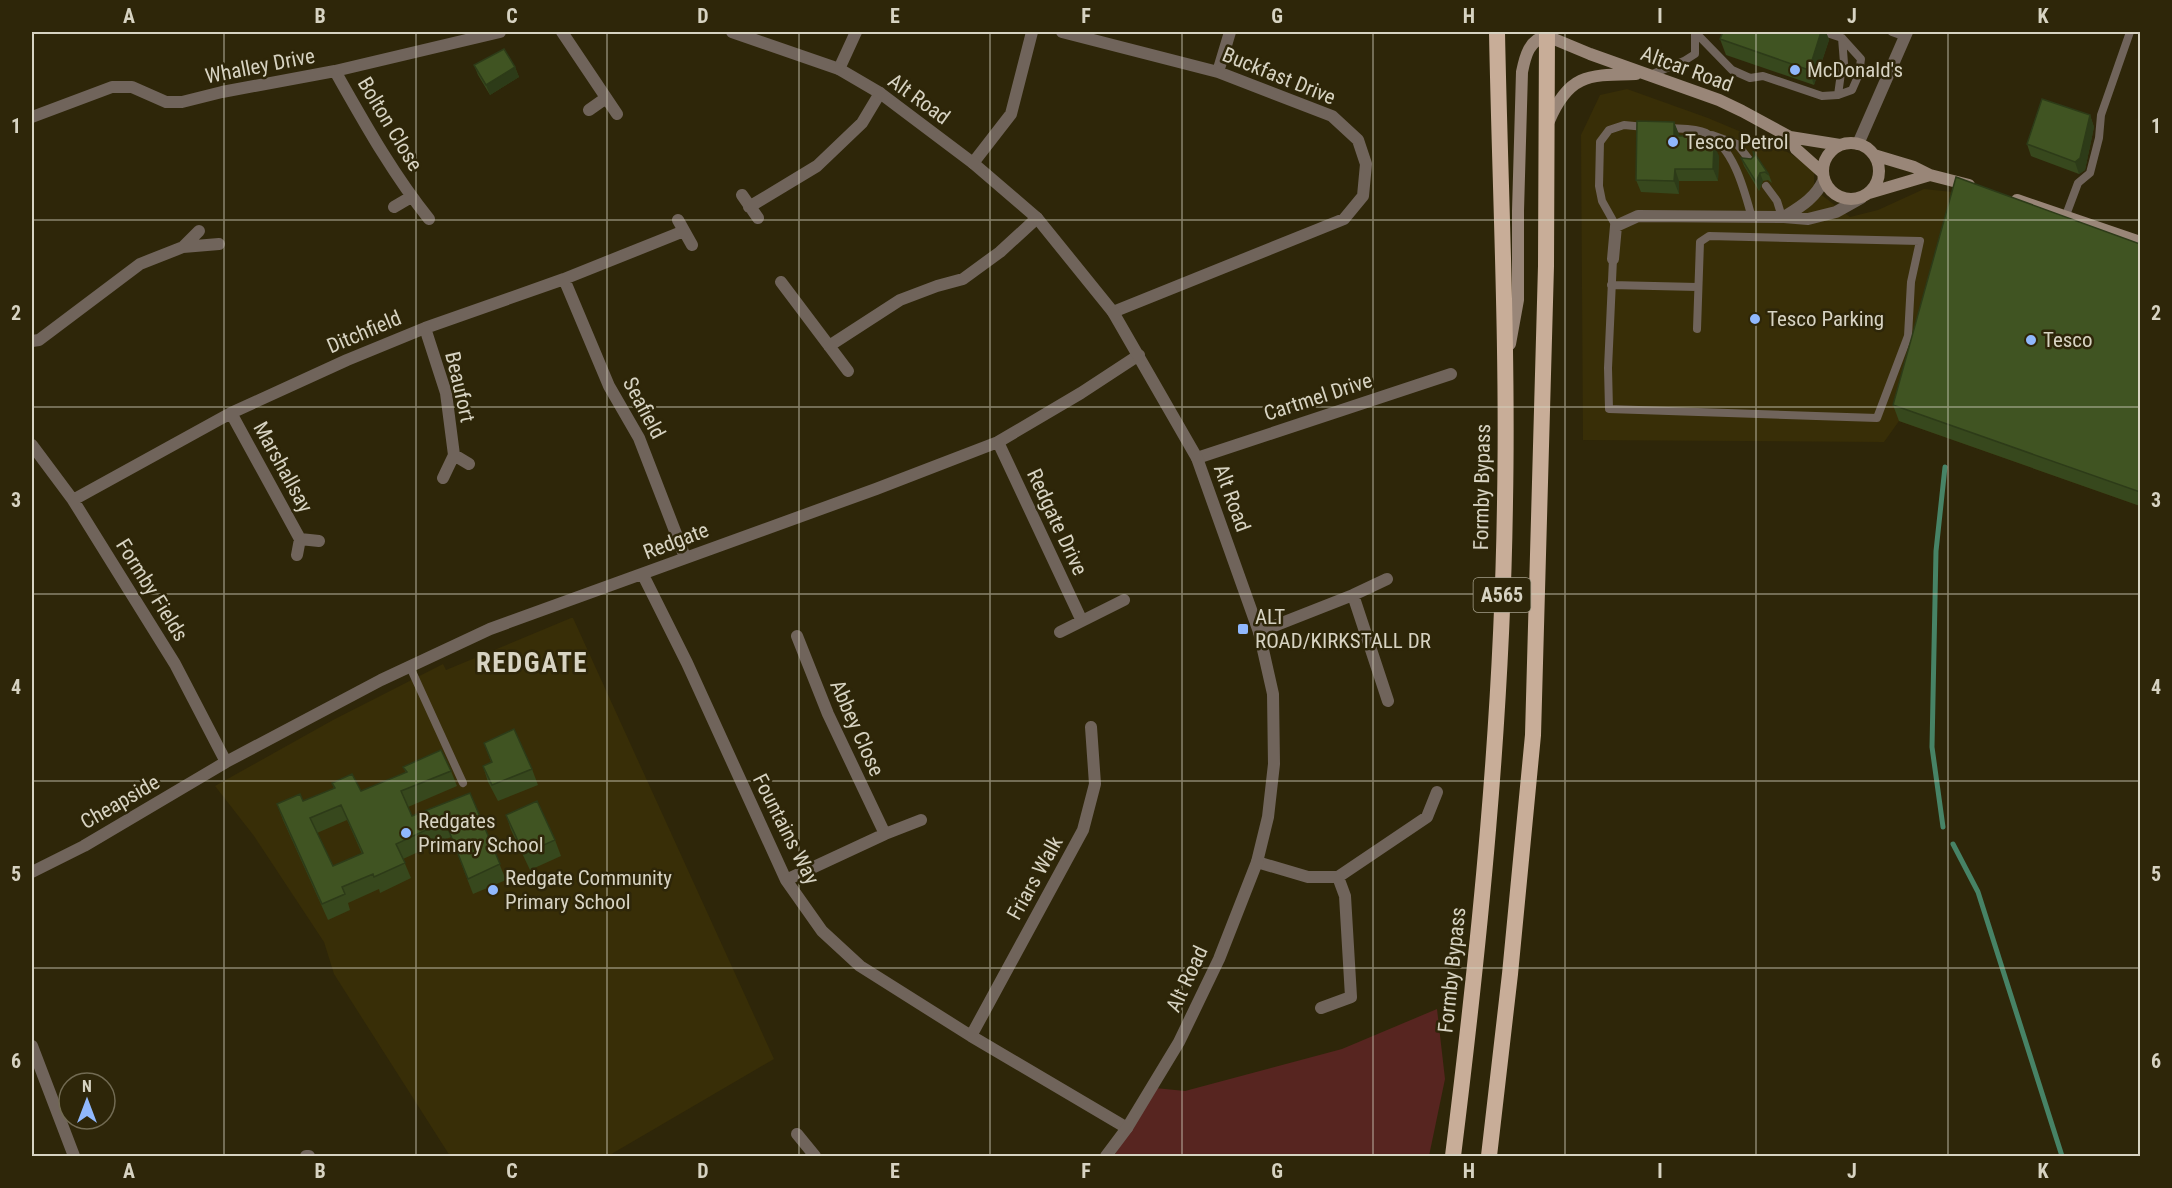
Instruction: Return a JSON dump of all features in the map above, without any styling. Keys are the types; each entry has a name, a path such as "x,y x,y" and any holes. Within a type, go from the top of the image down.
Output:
{"highway":[{"name":"Formby Bypass","path":"1453,1156 1477,950 1494,750 1505,502 1505,372 1497,32"},
{"name":"A565","path":"1489,1156 1510,974 1533,735 1542,463 1547,128 1543,33"}],"main road":[{"path":"1505,372 1518,300 1522,72 1526,56 1534,42 1543,33"},
{"name":"Altcar Road","path":"1543,33 1742,111 1790,137 1840,145"},
{"path":"1547,128 1561,98 1580,80 1597,75 1647,75"},
{"name":"Altcar Road","path":"1790,137 1796,149 1823,176"},
{"path":"1865,195 1878,179 1878,163 1867,148 1858,144 1840,145 1827,156 1823,176 1828,188 1834,194 1852,200 1930,175"},
{"path":"1874,155 1914,167 1930,175 1977,187"},
{"path":"2010,198 2066,215 2140,242"}],"street":[{"name":"Whalley Drive","path":"32,117 112,87 132,87 166,102 182,102 222,92 335,71 500,32"},
{"path":"562,32 617,114"},
{"name":"Alt Road","path":"732,32 839,69 880,93 974,163 1037,218 1113,312 1197,458 1259,632 1273,694 1274,764 1268,817 1257,862 1219,959 1179,1042 1127,1128 1106,1156"},
{"path":"839,69 856,32"},
{"path":"974,163 1011,114 1032,32"},
{"name":"Buckfast Drive","path":"1062,32 1218,72 1332,116 1358,140 1366,164 1363,196 1344,219 1113,312"},
{"path":"1218,72 1230,32"},
{"path":"1858,144 1906,34"},
{"name":"Bolton Close","path":"335,71 372,138 411,197 429,219"},
{"path":"749,207 817,166 862,123 880,93"},
{"path":"589,110 606,98"},
{"path":"1783,217 1809,200 1821,186 1823,176"},
{"path":"742,195 758,218"},
{"path":"1613,259 1616,226 1638,216 1808,219 1827,215 1865,195"},
{"name":"Bolton Close","path":"394,207 411,197"},
{"path":"829,346 900,300 963,279 1000,252 1037,218"},
{"path":"678,220 692,245"},
{"path":"183,247 199,231"},
{"name":"Ditchfield","path":"73,500 231,413 347,360 425,328 564,279 684,231"},
{"path":"32,341 39,340 140,264 183,247 219,244"},
{"name":"Seafield","path":"564,279 609,386 639,438 685,557"},
{"path":"781,282 848,371"},
{"name":"Beaufort","path":"425,328 446,393 454,455 443,478"},
{"name":"Redgate","path":"226,762 381,680 490,629 643,575 685,557 876,489 998,442 1081,393 1138,355"},
{"name":"Cartmel Drive","path":"1197,458 1451,374"},
{"name":"Marshallsay","path":"231,413 300,539 297,555"},
{"name":"Redgate Drive","path":"998,442 1081,619"},
{"name":"Formby Fields","path":"32,445 73,500 175,664 226,762"},
{"name":"Beaufort","path":"454,455 469,465"},
{"name":"Marshallsay","path":"300,539 319,542"},
{"name":"Fountains Way","path":"643,575 687,663 786,880 822,931 860,966 971,1036 1127,1128"},
{"path":"1259,632 1387,579"},
{"path":"1353,595 1388,701"},
{"path":"1060,632 1081,619 1124,600"},
{"name":"Abbey Close","path":"797,636 828,714 885,834"},
{"name":"Friars Walk","path":"971,1036 1083,830 1095,784 1091,727"},
{"name":"Cheapside","path":"32,872 84,846 226,762"},
{"path":"1257,862 1308,877 1338,877 1427,817 1437,792"},
{"path":"786,880 885,834 921,820"},
{"path":"1321,1008 1351,997 1345,896 1338,877"},
{"path":"32,1046 74,1156"},
{"path":"797,1134 815,1156"}],"lane":[{"path":"1694,32 1732,70 1750,78 1763,76 1822,96 1839,95 1852,90 1859,74 1861,59 1842,38 1824,32"},
{"path":"1647,75 1684,62 1695,54 1694,32"},
{"path":"1892,32 1906,34"},
{"path":"2066,215 2078,183 2091,173 2099,138 2101,115 2130,32"},
{"path":"1839,95 1844,63 1842,38"},
{"path":"1616,226 1602,201 1599,186 1600,142 1609,130 1624,125 1687,129 1705,133 1737,144 1751,162"},
{"path":"1705,133 1719,143 1729,157 1744,189 1752,218"},
{"path":"1766,186 1777,201 1783,217"},
{"path":"1613,259 1608,368 1609,409 1877,418 1908,336 1911,282 1920,241 1708,236 1700,242 1697,329"},
{"path":"1611,285 1697,287"},
{"path":"410,667 463,783"}],"shaded area":[{"path":"1627,89 1708,118 1784,150 1814,168 1814,189 1850,217 1878,210 1924,189 1962,193 2140,258 2140,506 1899,421 1884,442 1583,440 1581,135 1600,95"},
{"name":"Redgate Community Primary School","path":"573,618 774,1059 608,1156 450,1156 334,974 324,942 254,836 215,786 333,720 443,664 446,670"},
{"path":"1437,1009 1445,1079 1429,1156 1114,1156 1155,1088 1185,1091 1342,1049"}],"building":[{"path":"1723,32 1821,32 1809,70 1720,39"},
{"path":"504,49 515,67 486,85 474,65"},
{"path":"2042,99 2090,115 2080,158 2075,162 2027,144"},
{"path":"1637,121 1674,122 1674,136 1696,136 1697,142 1714,144 1713,169 1675,169 1674,181 1636,180"},
{"path":"1753,151 1769,175 1765,172 1760,173 1756,182 1741,158 1751,159 1754,156"},
{"name":"Tesco","path":"1956,177 2140,244 2140,492 1893,405"},
{"path":"514,729 532,769 492,785 483,766 492,762 484,743"},
{"path":"441,750 451,771 401,791 412,816 470,793 500,864 468,879 445,821 396,844 405,863 374,877 373,874 342,887 345,894 322,904 277,804 300,794 303,801 335,788 332,783 352,774 361,791 407,772 403,767","holes":["341,805 363,853 333,866 310,818"]},
{"path":"537,801 555,840 524,854 506,815"}],"waterway":[{"path":"1943,827 1932,747 1936,551 1945,467"},
{"path":"1953,844 1978,892 2062,1156"}],"place":[{"name":"McDonald's","path":"1795,70"},
{"name":"Tesco Petrol","path":"1673,142"},
{"name":"Tesco Parking","path":"1755,319"},
{"name":"Tesco","path":"2031,340"},
{"name":"ALT ROAD/KIRKSTALL DR","path":"1243,629"},
{"name":"Redgates Primary School","path":"406,833"},
{"name":"Redgate Community Primary School","path":"493,890"}],"district":[{"name":"REDGATE","path":"532,663"}]}
